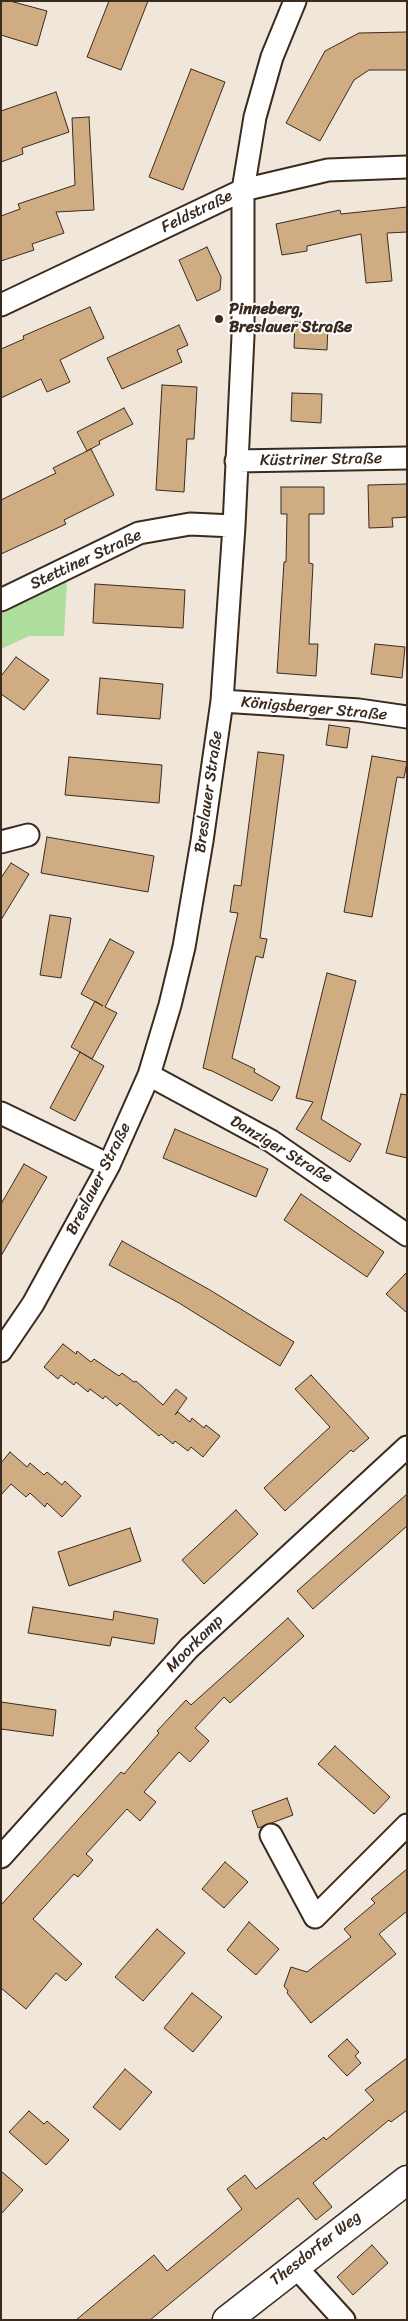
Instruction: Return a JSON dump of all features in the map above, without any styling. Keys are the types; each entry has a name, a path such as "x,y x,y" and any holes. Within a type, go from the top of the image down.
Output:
{"street":[{"name":"Breslauer Straße","path":"1,1351 33,1304 109,1165 148,1075 170,1005 184,947 202,841 222,701 244,336 243,190 255,117 272,57 294,1"},
{"name":"Feldstraße","path":"1,305 243,190 328,170 407,167"},
{"name":"Küstriner Straße","path":"236,461 407,458"},
{"name":"Stettiner Straße","path":"1,600 139,532 190,524 234,526"},
{"name":"Königsberger Straße","path":"222,701 359,710 407,717"},
{"path":"1,842 28,835"},
{"name":"Danziger Straße","path":"148,1075 271,1141 352,1195 407,1235"},
{"path":"1,1113 109,1165"},
{"name":"Moorkamp","path":"1,1857 189,1648 407,1447"},
{"path":"271,1835 315,1916 407,1825"},
{"name":"Thesdorfer Weg","path":"227,2320 407,2180"},
{"path":"295,2266 344,2320"}],"green space":[{"path":"67,580 64,636 29,636 1,649 1,614"}],"building":[{"path":"1,1 10,1 47,11 37,46 1,35"},
{"path":"109,1 148,1 121,70 87,57"},
{"path":"407,32 407,70 369,70 354,80 320,141 286,123 325,51 359,33"},
{"path":"191,69 225,82 183,190 149,177"},
{"path":"56,92 69,132 22,148 23,154 1,162 1,111"},
{"path":"89,117 94,210 56,212 64,233 32,244 34,250 1,261 1,216 20,209 18,204 75,185 72,118"},
{"path":"407,207 407,232 387,233 392,281 366,283 361,234 307,246 307,251 282,255 276,224 340,210 341,214"},
{"path":"207,247 221,277 220,290 197,301 179,260"},
{"path":"90,307 104,338 60,360 70,382 47,392 41,379 1,398 1,349 24,339 23,336"},
{"path":"295,322 328,324 327,350 294,348"},
{"path":"179,325 188,345 177,350 182,362 122,389 107,358"},
{"path":"162,385 197,387 194,439 187,439 184,492 156,490"},
{"path":"292,393 322,394 321,423 291,421"},
{"path":"124,408 133,424 99,441 100,444 87,451 77,432"},
{"path":"91,449 114,495 64,520 66,524 1,554 1,500 56,473 53,468"},
{"path":"407,484 407,517 392,518 393,527 369,528 368,485"},
{"path":"281,487 324,487 324,514 309,514 309,563 313,564 309,644 318,644 316,676 277,673 284,562 286,562 287,514 281,514"},
{"path":"95,584 185,590 183,628 93,623"},
{"path":"375,644 405,647 402,678 371,674"},
{"path":"16,657 49,680 24,710 1,694 1,676"},
{"path":"100,678 163,684 160,719 97,714"},
{"path":"329,725 350,728 347,748 326,745"},
{"path":"258,752 284,755 260,938 267,939 263,958 256,956 232,1058 255,1069 254,1072 280,1087 272,1101 203,1068 238,913 230,912 234,885 241,886"},
{"path":"372,756 407,762 404,778 397,777 372,917 344,912"},
{"path":"69,757 162,765 159,803 65,795"},
{"path":"47,837 154,856 148,892 41,873"},
{"path":"11,863 29,874 1,920 1,878"},
{"path":"50,915 71,918 61,978 40,975"},
{"path":"110,939 134,952 105,1007 117,1013 92,1059 71,1047 95,1001 81,994"},
{"path":"327,973 356,981 321,1119 361,1144 350,1162 296,1129 313,1102 296,1098"},
{"path":"80,1052 104,1066 75,1121 50,1108"},
{"path":"401,1094 407,1095 407,1158 386,1153"},
{"path":"175,1129 268,1169 256,1197 163,1158"},
{"path":"24,1164 47,1177 1,1256 1,1204"},
{"path":"301,1194 384,1252 367,1277 284,1220"},
{"path":"122,1241 210,1290 294,1342 280,1366 179,1303 109,1265"},
{"path":"407,1272 407,1313 386,1294"},
{"path":"63,1344 76,1354 77,1351 91,1362 94,1359 119,1376 122,1373 134,1382 136,1381 163,1405 176,1389 187,1398 175,1415 178,1412 190,1422 192,1418 204,1428 206,1425 220,1436 203,1457 191,1447 188,1451 175,1441 173,1444 161,1434 159,1436 120,1403 117,1406 105,1396 103,1399 90,1389 88,1392 76,1382 74,1385 61,1375 58,1379 44,1367"},
{"path":"311,1375 369,1438 353,1452 351,1450 285,1511 264,1488 330,1427 295,1389"},
{"path":"10,1452 27,1467 30,1463 44,1475 47,1472 62,1485 65,1481 81,1496 62,1517 47,1503 45,1507 30,1493 26,1497 11,1484 1,1495 1,1463"},
{"path":"407,1494 407,1526 313,1609 297,1591"},
{"path":"236,1510 258,1534 204,1584 182,1560"},
{"path":"130,1528 141,1561 69,1586 58,1552"},
{"path":"33,1607 113,1620 114,1611 158,1619 154,1644 112,1637 110,1646 28,1633"},
{"path":"288,1618 304,1636 230,1703 224,1697 195,1728 209,1741 190,1762 179,1752 144,1792 156,1802 140,1821 127,1809 86,1854 93,1860 78,1877 74,1874 33,1919 82,1964 66,1981 56,1973 26,2009 1,1988 1,1905 121,1772 124,1774 159,1733 157,1731 186,1700 191,1705"},
{"path":"1,1702 56,1710 53,1736 1,1729"},
{"path":"335,1746 390,1797 374,1814 318,1764"},
{"path":"287,1798 293,1815 258,1828 252,1811"},
{"path":"225,1862 248,1882 224,1908 202,1889"},
{"path":"407,1869 407,1911 379,1934 396,1954 311,2023 287,1993 288,1991 284,1986 291,1967 307,1972 351,1937 344,1929 375,1903 371,1899"},
{"path":"249,1922 279,1949 256,1975 227,1950"},
{"path":"157,1929 185,1953 143,2001 115,1977"},
{"path":"192,1993 222,2017 193,2052 164,2028"},
{"path":"347,2039 359,2052 355,2056 361,2063 347,2076 328,2056"},
{"path":"407,2058 407,2110 391,2122 389,2120 313,2183 332,2207 316,2220 298,2198 150,2320 76,2320 154,2255 167,2271 242,2209 227,2189 245,2175 256,2189 324,2137 326,2140 374,2100 365,2090"},
{"path":"125,2069 152,2092 120,2130 93,2107"},
{"path":"29,2111 44,2124 47,2121 69,2140 46,2165 9,2132"},
{"path":"1,2171 23,2190 1,2214"},
{"path":"372,2245 388,2263 353,2295 337,2277"}],"place":[{"name":"Pinneberg, Breslauer Straße","path":"219,319"}]}
